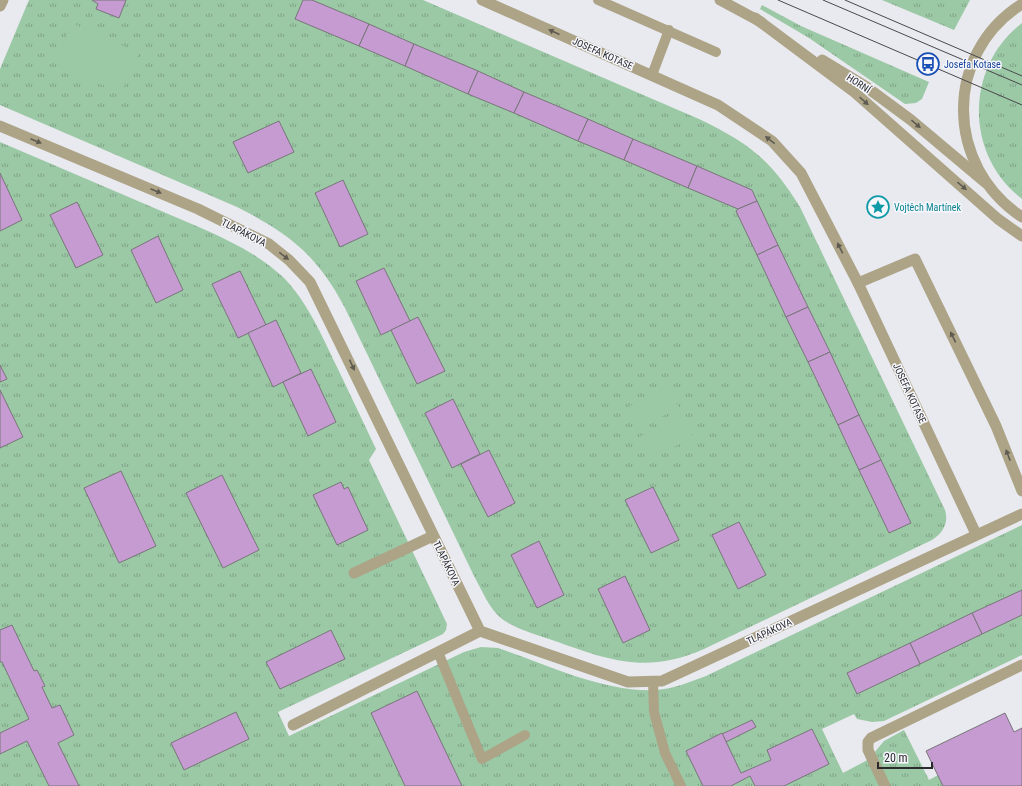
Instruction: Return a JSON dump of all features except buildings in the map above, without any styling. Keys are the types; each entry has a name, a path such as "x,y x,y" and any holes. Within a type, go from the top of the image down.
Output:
{"street":[{"path":"0,6 3,0"},
{"name":"JOSEFA KOTASE","path":"482,0 718,105 772,142 801,172 858,283 976,534"},
{"name":"HORNÍ","path":"720,0 755,18 864,86 911,120 986,183"},
{"path":"1022,4 1007,15 990,33 976,56 966,81 963,113 966,138 974,161 986,183 1002,201 1022,217"},
{"path":"755,18 853,91 998,219 1022,236"},
{"name":"TLAPÁKOVA","path":"0,126 198,209 268,244 290,260 310,282 480,631 628,682 662,681 976,534 1022,514"},
{"path":"858,283 915,259 996,426 1022,491"},
{"path":"354,573 434,536"},
{"path":"293,725 480,631"},
{"path":"885,786 868,750 867,746 871,738 1022,665"}],"lane":[{"path":"598,0 716,52"},
{"path":"652,75 669,30"},
{"path":"438,652 482,759 525,735"},
{"path":"652,681 654,712 665,753 681,786"}],"green space":[{"path":"29,0 423,0 699,119 732,136 757,154 768,165 779,177 800,207 945,510 946,523 942,531 932,540 704,649 684,657 647,663 612,659 535,634 508,623 497,615 483,593 345,308 324,274 312,260 287,237 256,217 237,207 0,105 0,69"},
{"path":"882,0 970,0 954,30"},
{"path":"762,5 801,26 929,82 922,99 916,103 905,104 809,38 760,9"},
{"path":"72,23 139,53 121,93 54,63"},
{"path":"1022,23 1022,199 1003,181 990,159 981,135 979,111 982,86 990,62 1003,41"},
{"path":"0,142 201,228 234,243 265,262 284,278 293,288 314,320 326,344 376,449 369,460 447,624 446,630 443,634 278,712 289,736 464,652 481,647 498,648 576,676 616,687 636,690 656,690 675,687 706,676 1022,525 1022,655 884,721 872,722 857,719 854,714 822,729 843,773 875,756 874,753 884,741 904,730 929,780 938,775 943,786 0,786"},
{"path":"669,387 679,408 636,429 626,408"},
{"path":"683,416 693,438 649,458 639,437"}],"tram line":[{"path":"778,0 1022,105"},
{"path":"823,0 1022,85"},
{"path":"845,0 1022,76"}],"place":[{"name":"Josefa Kotase","path":"928,64"},
{"name":"Vojtěch Martínek","path":"878,207"}]}
